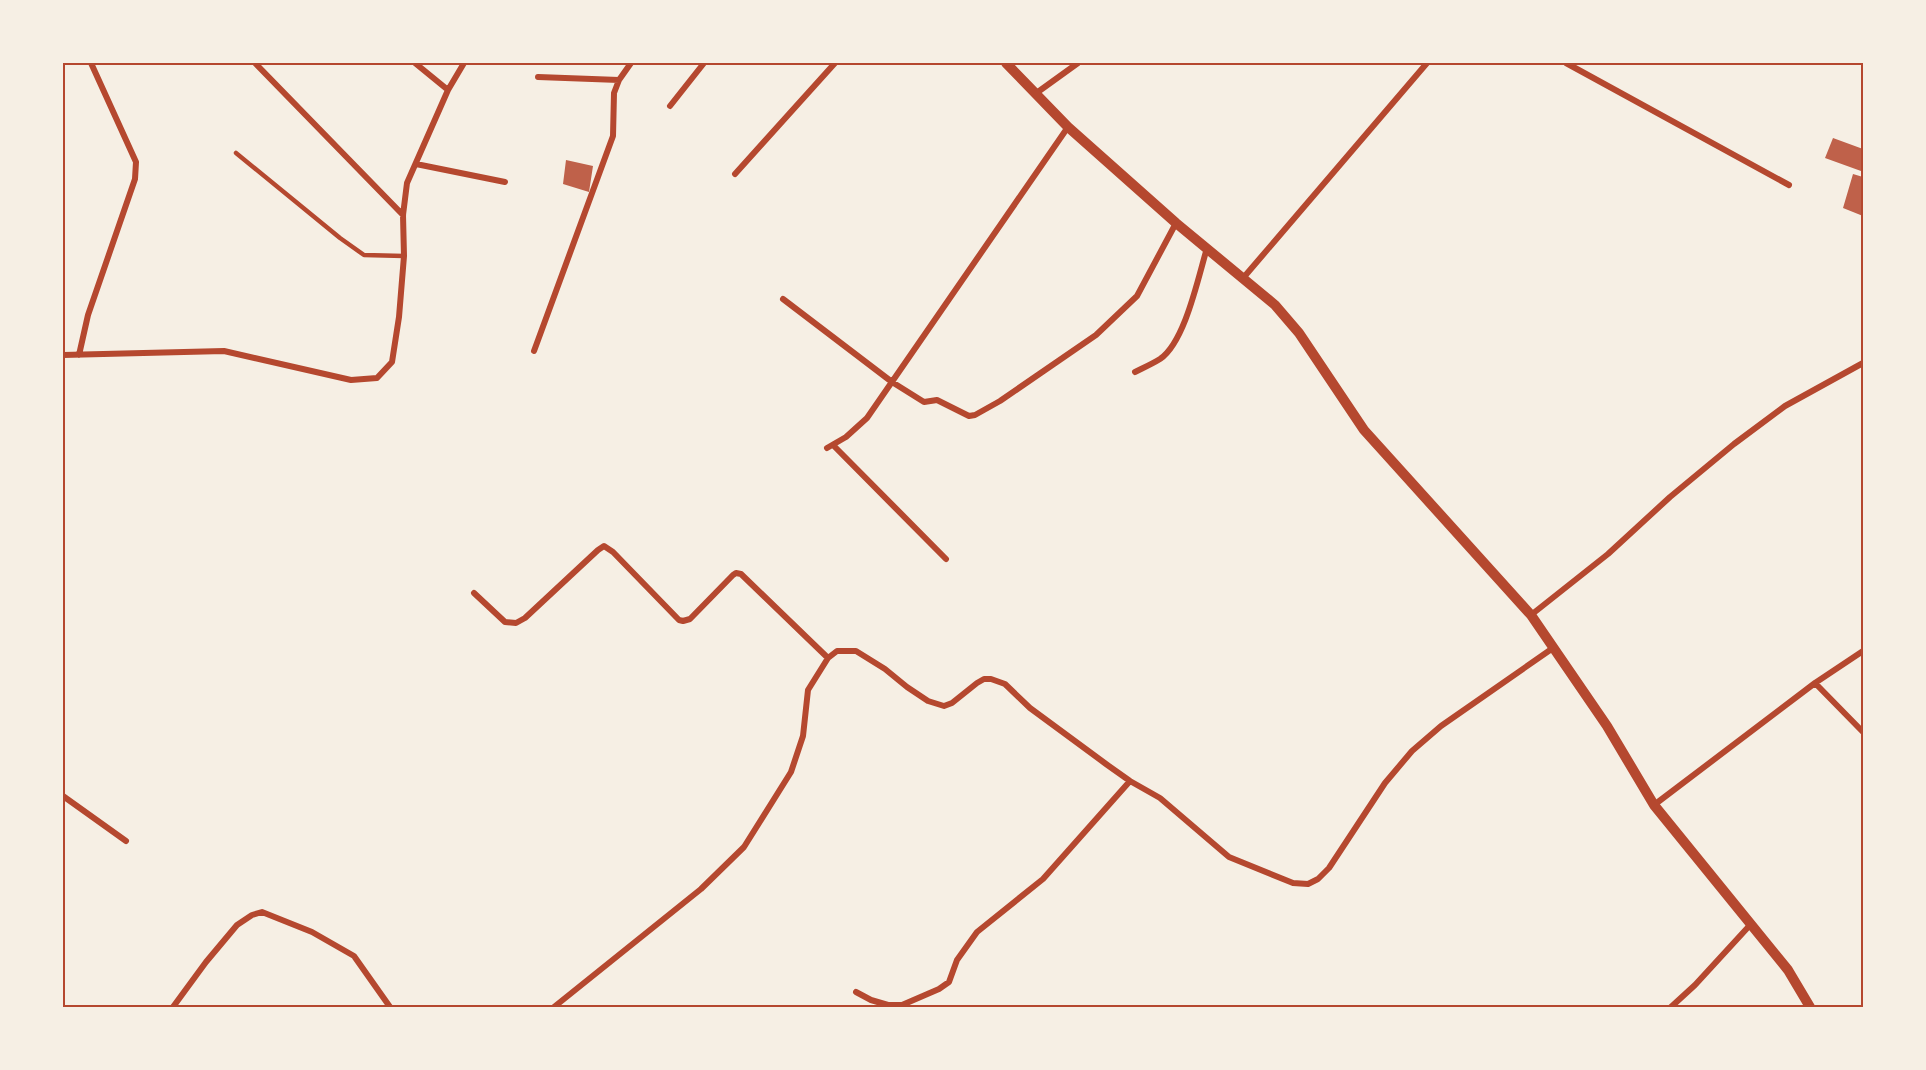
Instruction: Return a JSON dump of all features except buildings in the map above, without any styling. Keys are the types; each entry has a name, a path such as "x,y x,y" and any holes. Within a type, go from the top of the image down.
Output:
{"street":[{"path":"79,355 88,315 135,179 136,162 92,63"},
{"path":"255,63 403,215"},
{"path":"415,63 448,90"},
{"path":"63,355 224,351 351,380 377,378 392,362 399,317 404,256 403,215 407,183 448,90 464,63"},
{"path":"534,351 613,136 614,93 618,80 631,63"},
{"path":"670,106 704,63"},
{"path":"735,174 835,63"},
{"path":"1006,63 1068,127 1176,223 1244,277 1275,305 1299,333 1364,430 1531,615 1607,726 1654,805 1788,970 1810,1007"},
{"path":"1035,94 1078,63"},
{"path":"1244,277 1427,63"},
{"path":"1566,63 1789,185"},
{"path":"538,76 618,80"},
{"path":"946,559 830,446 846,437 867,418 1068,127"},
{"path":"416,164 505,182"},
{"path":"783,299 892,382 924,402 937,400 969,416 981,413 1096,335 1137,296 1176,223"},
{"path":"1135,372 1161,359 1175,343 1184,324 1207,248"},
{"path":"1531,615 1608,554 1670,497 1734,444 1785,406 1863,363"},
{"path":"474,593 505,622 516,623 525,618 604,546 613,552 679,620 683,621 690,619 733,575 741,574 828,657"},
{"path":"554,1007 701,889 744,847 791,772 803,735 808,690 828,657 837,651 856,651 928,701 944,706 952,704 984,679 1005,684 1030,708 1130,781 1160,798 1229,858 1293,883 1308,884 1318,879 1329,868 1385,783 1412,751 1441,726 1553,648"},
{"path":"1654,805 1815,683 1863,651"},
{"path":"1815,683 1863,732"},
{"path":"856,992 888,1005 902,1005 950,982 957,960 977,932 1042,879 1078,842 1130,781"},
{"path":"63,796 126,841"},
{"path":"173,1007 237,925 252,915 262,912 312,932 354,956 390,1007"},
{"path":"1671,1007 1695,985 1750,924"}],"lane":[{"path":"236,153 364,255 404,256"}]}
